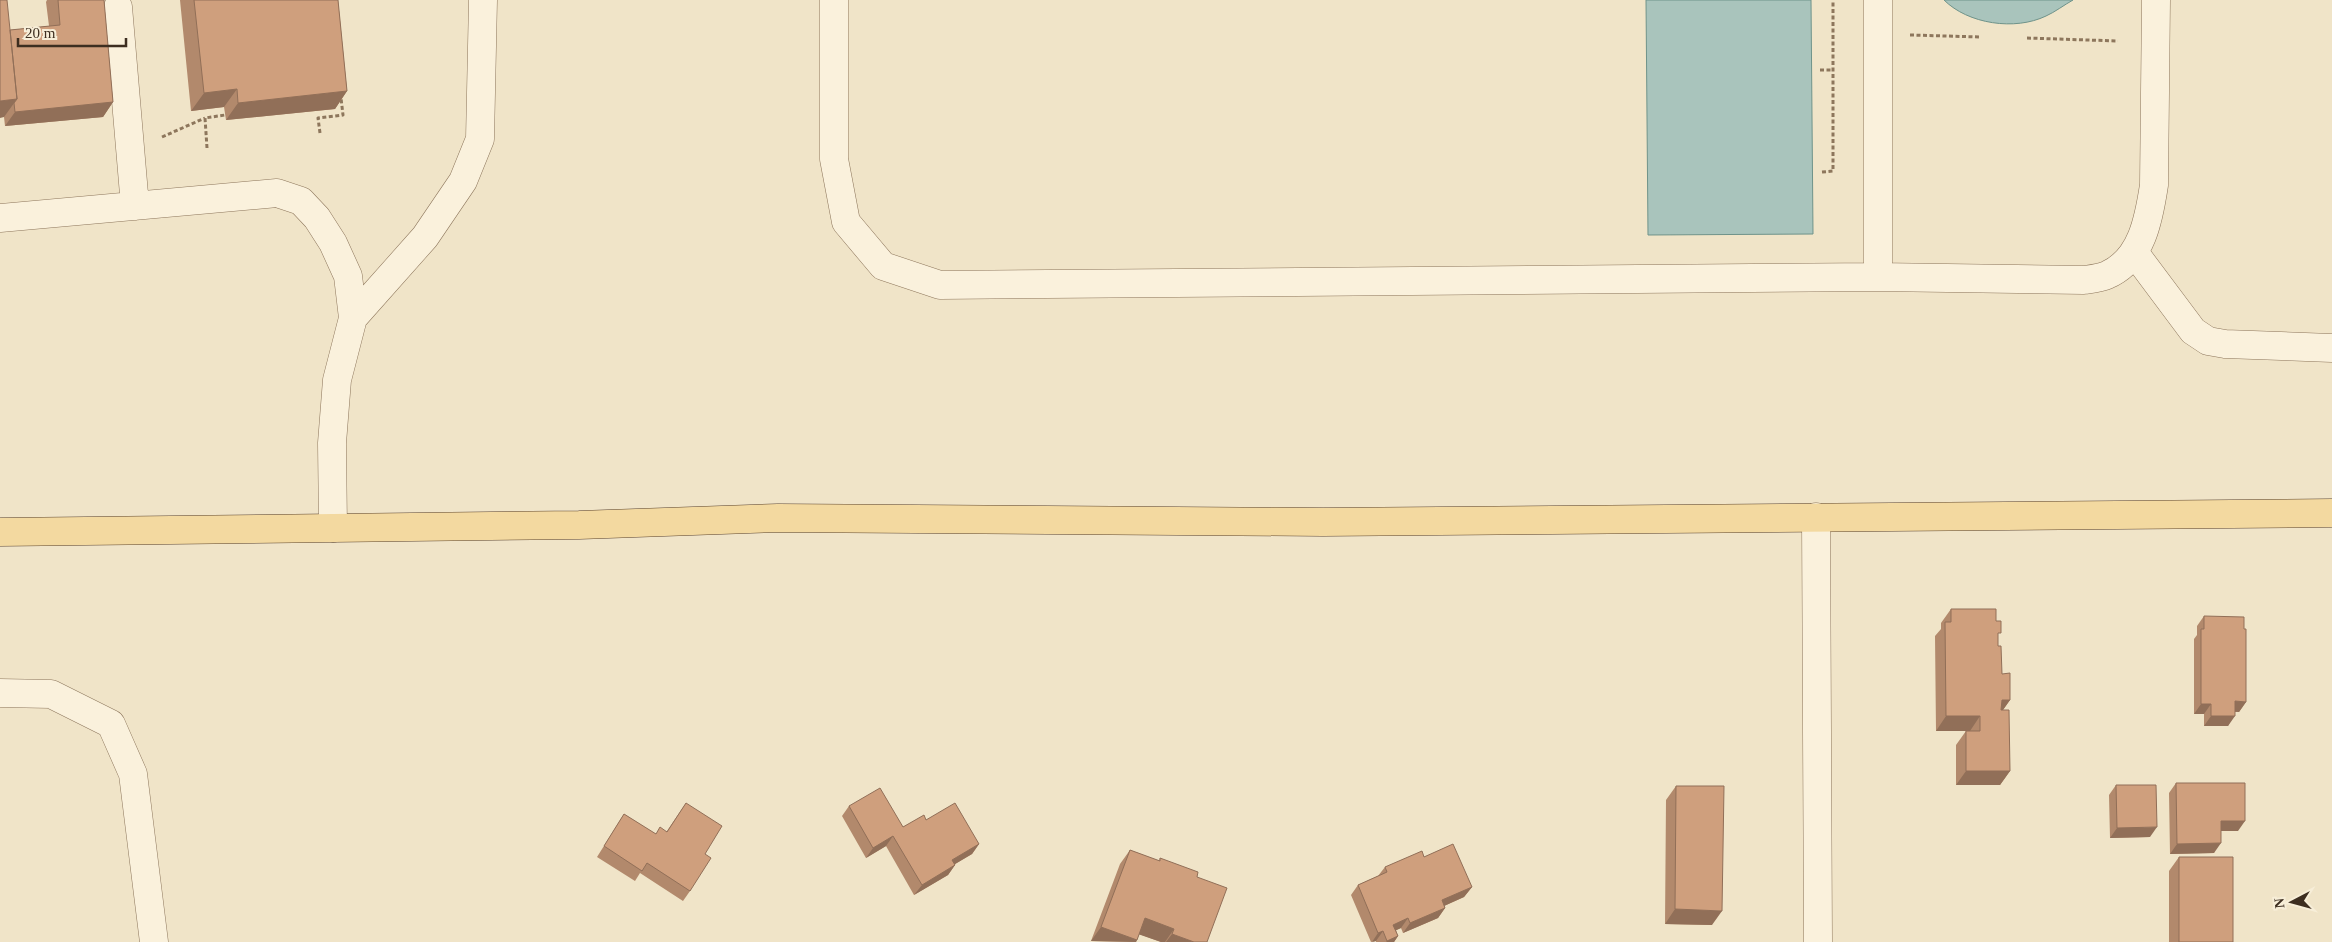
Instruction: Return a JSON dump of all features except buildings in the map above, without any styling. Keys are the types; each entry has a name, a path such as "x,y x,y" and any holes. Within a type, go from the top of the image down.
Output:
{"main road":[{"path":"0,532 579,525 778,518 1289,522 2332,513"}],"street":[{"path":"353,318 426,237 463,181 480,139 484,0"},
{"path":"834,0 834,159 846,222 883,266 940,285 1878,277 2084,280 2108,275 2128,260 2141,241 2151,207 2154,185 2156,0"},
{"path":"1878,0 1878,277"},
{"path":"118,7 135,206"},
{"path":"0,218 276,193 301,201 318,218 333,243 348,276 353,318 338,380 335,407 332,443 333,528"},
{"path":"2134,252 2193,332 2208,341 2224,344 2332,348"},
{"path":"1816,517 1818,942"},
{"path":"0,693 51,694 111,724 133,774 154,942"}],"path":[{"path":"1822,172 1833,171 1833,0"},
{"path":"1908,35 1980,37"},
{"path":"2026,38 2118,41"},
{"path":"1820,70 1833,70"},
{"path":"320,132 318,118 343,115 341,96"},
{"path":"159,138 204,118 225,115"},
{"path":"204,118 207,148"}],"water":[{"path":"1646,0 1811,0 1813,234 1648,235"},
{"path":"1944,0 2073,0 2034,21 2006,24 1992,23 1966,15"}]}
